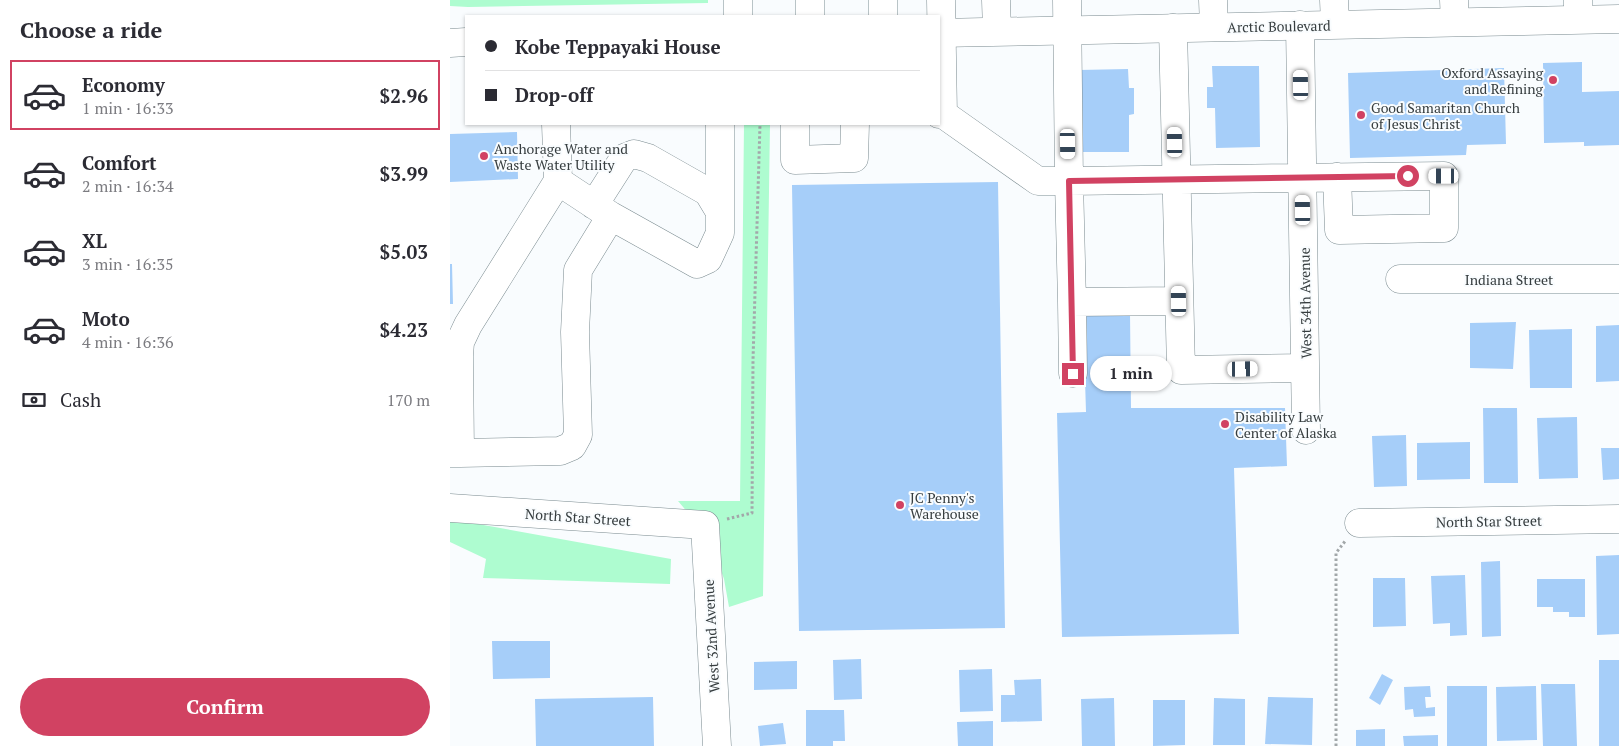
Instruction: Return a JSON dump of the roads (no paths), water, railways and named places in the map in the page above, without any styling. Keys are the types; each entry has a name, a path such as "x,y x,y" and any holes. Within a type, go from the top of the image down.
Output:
{"street":[{"path":"738,0 738,15"},
{"path":"810,0 810,15"},
{"path":"883,0 883,15"},
{"path":"941,0 941,114 1038,181 1338,177"},
{"path":"996,0 996,32"},
{"path":"1067,0 1073,374"},
{"path":"1213,0 1214,27"},
{"name":"Arctic Boulevard","path":"940,33 1300,25 1334,12 1578,10 1619,19"},
{"name":"West 34th Avenue","path":"1300,25 1306,430"},
{"path":"1173,28 1181,370 1306,368"},
{"path":"450,43 465,42"},
{"path":"556,125 558,181 468,325 460,342 455,453 560,451 572,446 578,435 575,332 578,270 624,158 634,154 648,158 708,192 720,212"},
{"path":"558,181 603,211 697,264 708,259 720,233 720,125"},
{"path":"795,125 796,160 854,158 855,125"},
{"name":"Indiana Street","path":"1400,279 1619,279"},
{"path":"1072,302 1179,301"},
{"name":"North Star Street","path":"450,508 706,525"},
{"name":"North Star Street","path":"1359,523 1619,519"},
{"name":"West 32nd Avenue","path":"706,525 717,746"}],"place":[{"name":"Oxford Assaying and Refining","path":"1553,80"},
{"name":"Good Samaritan Church of Jesus Christ","path":"1361,115"},
{"name":"Anchorage Water and Waste Water Utility","path":"484,156"},
{"name":"Disability Law Center of Alaska","path":"1225,424"},
{"name":"JC Penny's Warehouse","path":"900,505"}]}
